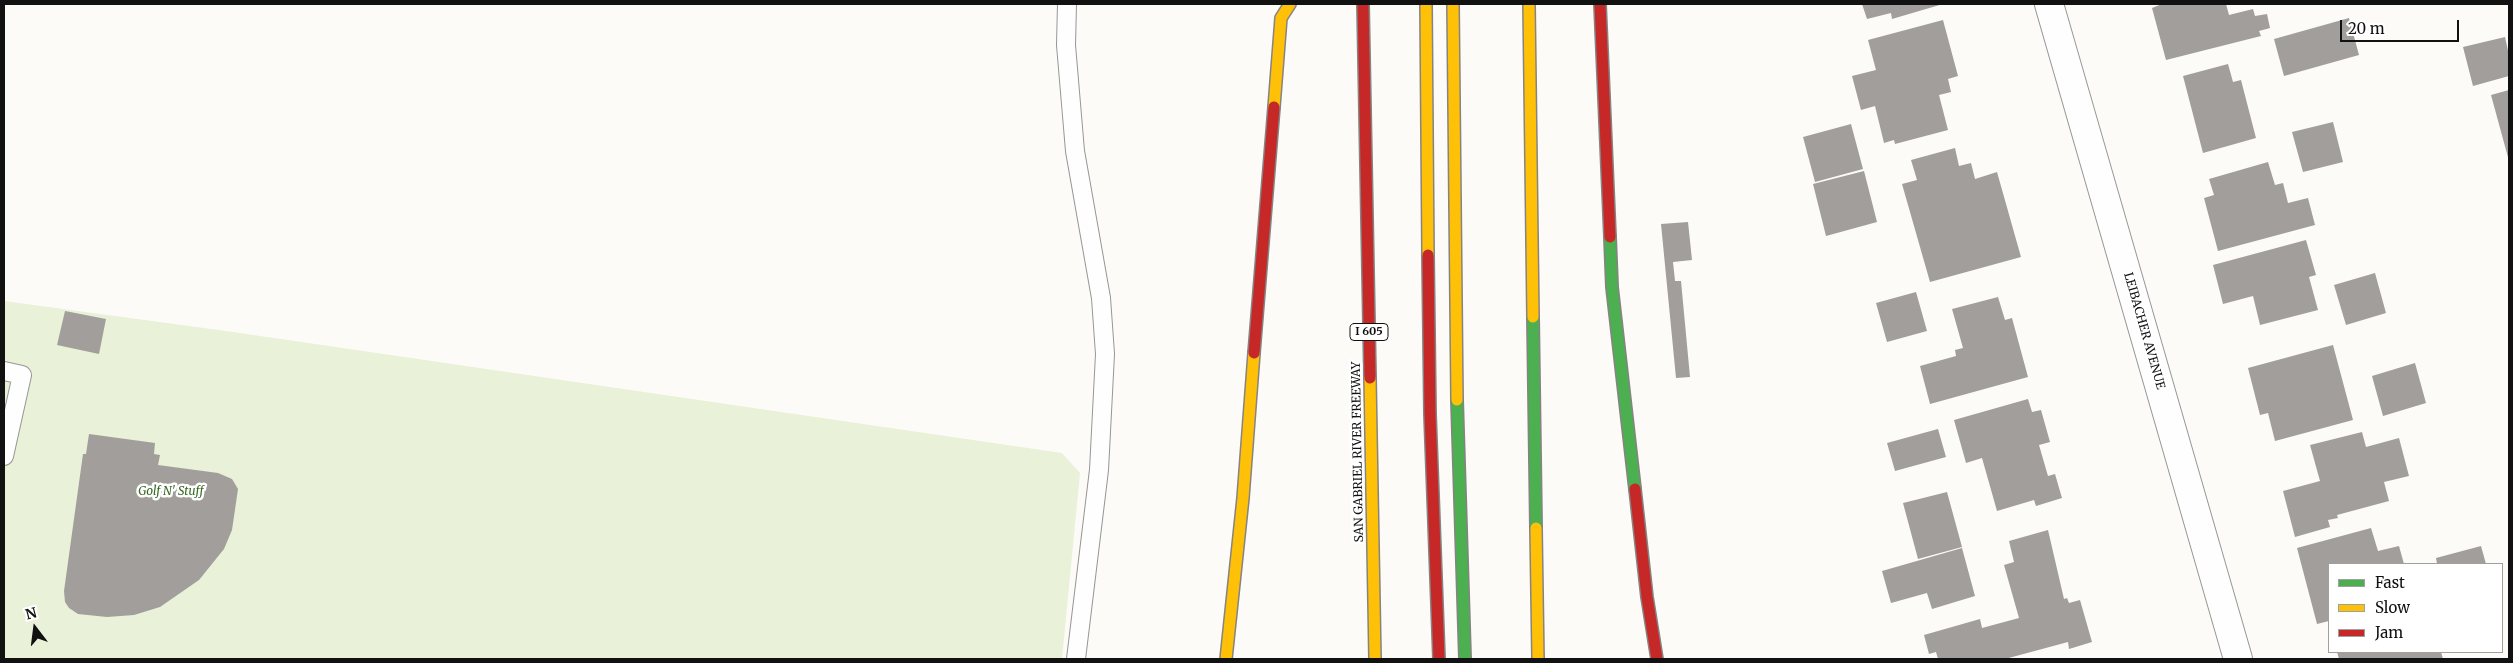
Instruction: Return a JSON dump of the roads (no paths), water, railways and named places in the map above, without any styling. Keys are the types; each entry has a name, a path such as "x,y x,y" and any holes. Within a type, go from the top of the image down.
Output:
{"highway":[{"path":"1226,659 1243,498 1281,18 1290,4"},
{"name":"SAN GABRIEL RIVER FREEWAY","path":"1363,4 1375,659"},
{"path":"1426,4 1430,414 1439,659"},
{"path":"1452,4 1458,438 1465,659"},
{"path":"1529,4 1538,659"},
{"path":"1600,4 1612,287 1647,597 1657,659"}],"street":[{"name":"LEIBACHER AVENUE","path":"2049,4 2238,659"}],"lane":[{"path":"1067,4 1066,45 1075,151 1101,298 1104,354 1099,470 1076,659"},
{"path":"4,371 22,375 4,456"}],"park label":[{"name":"Golf N' Stuff","path":"171,492"}]}
